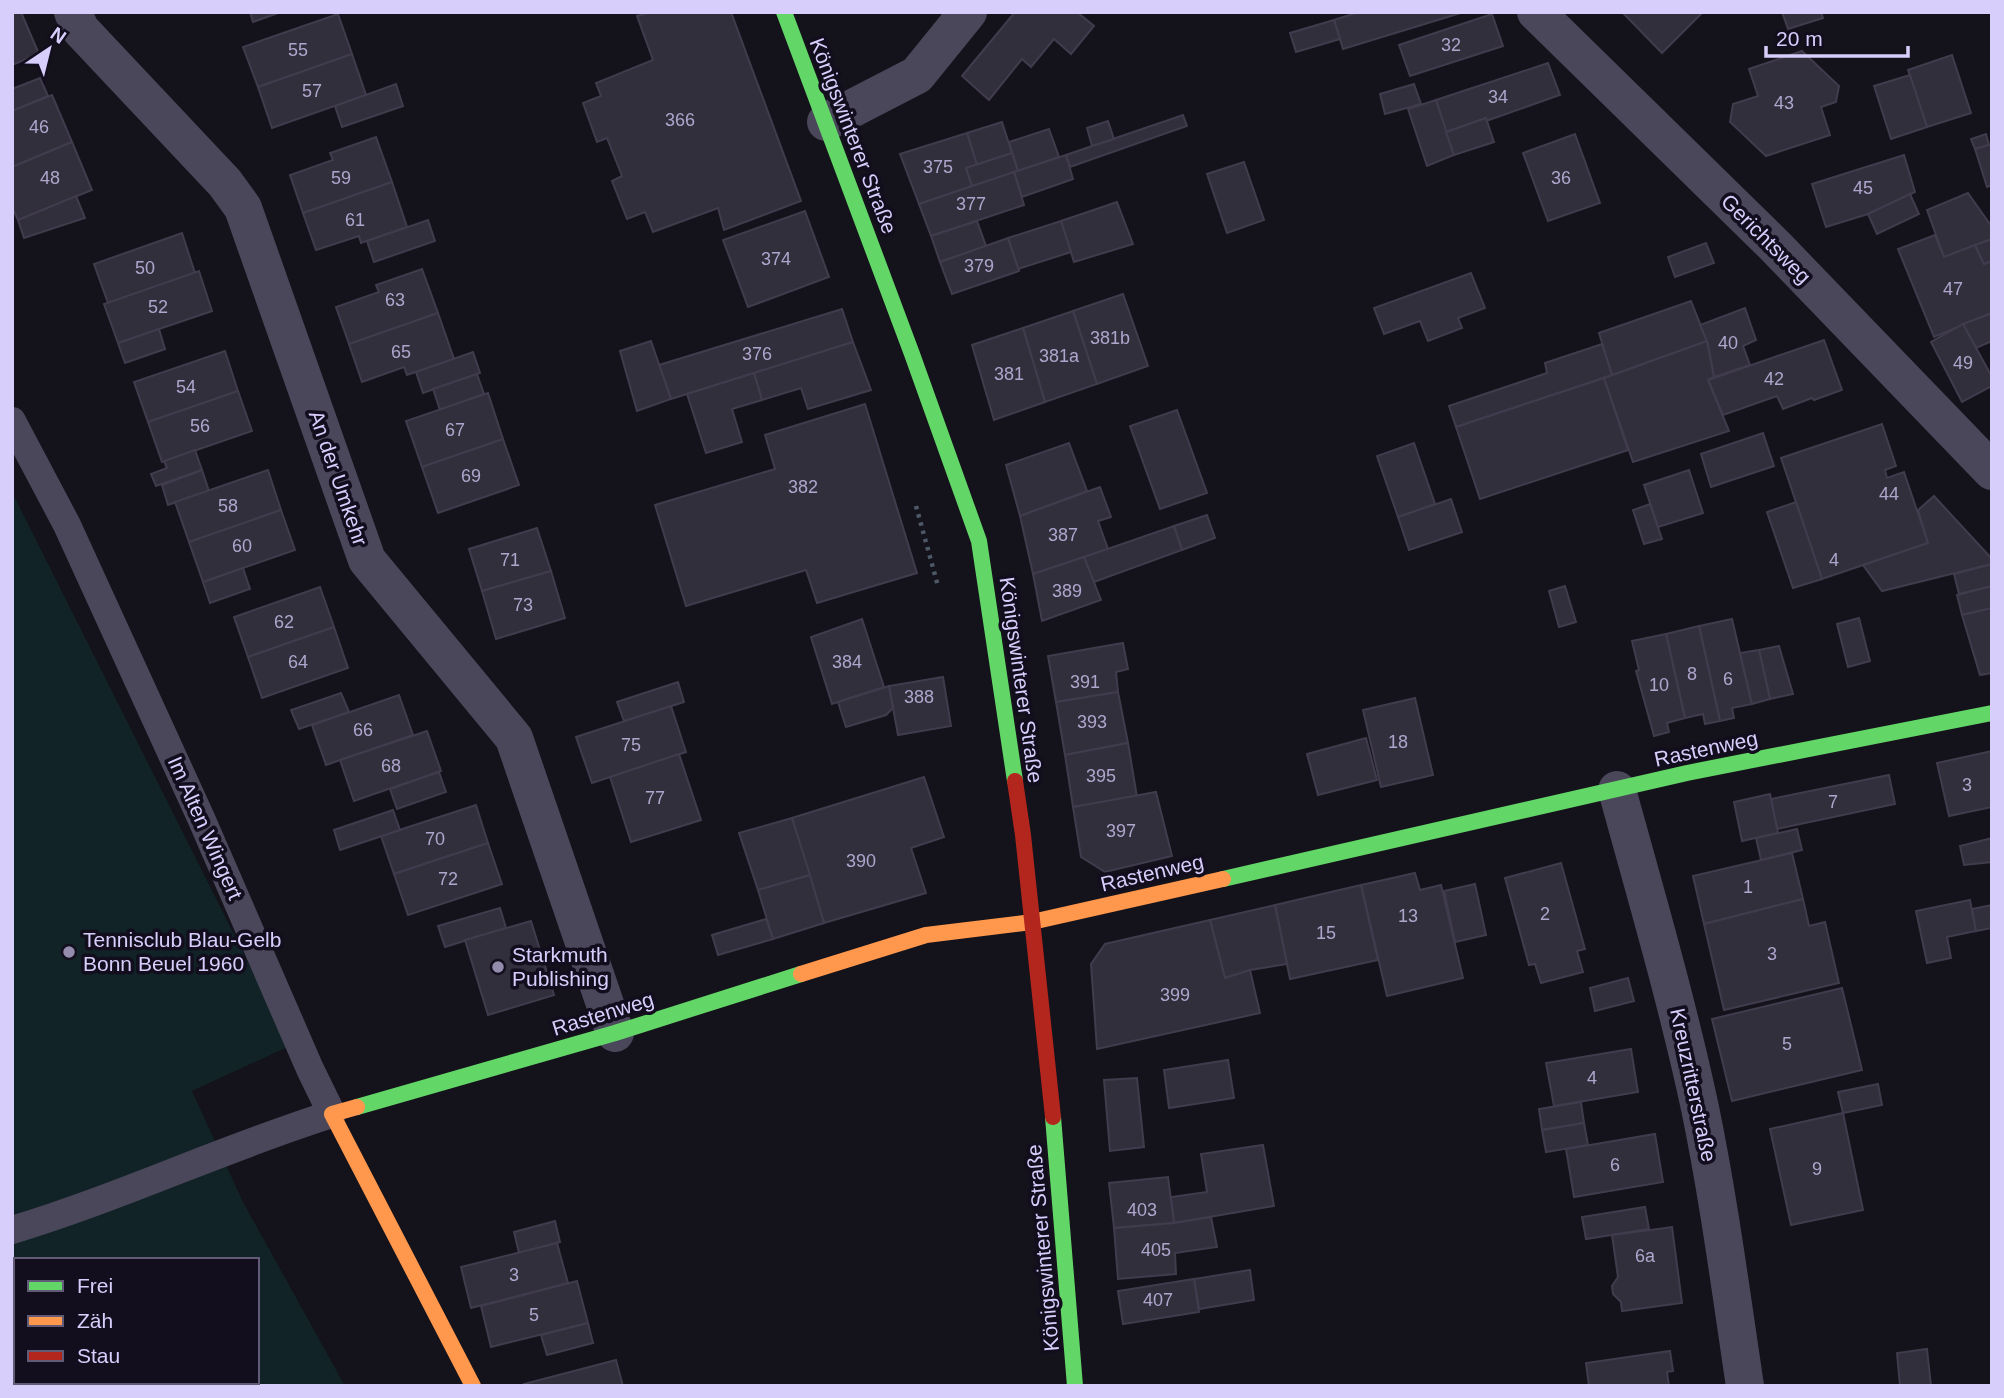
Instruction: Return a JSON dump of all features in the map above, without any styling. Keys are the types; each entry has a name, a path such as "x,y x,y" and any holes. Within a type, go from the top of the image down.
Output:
{"street":[{"name":"An der Umkehr","path":"73,12 80,29 225,183 243,208 366,560 514,738 615,1033"},
{"name":"Königswinterer Straße","path":"784,12 979,541 1023,835 1080,1383"},
{"path":"826,122 918,75 968,12"},
{"name":"Gerichtsweg","path":"1536,12 1775,246 1992,471"},
{"name":"Rastenweg","path":"332,1114 615,1033 926,935 1032,922 1687,773 1992,713"},
{"name":"Kreuzritterstraße","path":"1617,790 1672,989 1700,1110 1745,1386"},
{"name":"Im Alten Wingert","path":"332,1114 473,1386"}],"lane":[{"name":"Im Alten Wingert","path":"12,421 67,525 332,1114"},
{"path":"12,1230 63,1214 277,1131 332,1114"}],"path":[{"path":"916,504 940,593"}],"shaded area":[{"path":"12,492 290,1046 192,1091 243,1202 345,1386 12,1386"}],"building":[{"path":"21,12 39,54 12,65 12,14"},
{"path":"250,12 281,12 253,22"},
{"path":"651,12 731,12 801,201 724,230 718,208 653,232 645,212 627,219 612,181 622,176 607,138 597,142 583,103 601,96 596,83 653,60 637,16"},
{"path":"1015,12 1077,12 1094,26 1071,54 1054,39 1031,67 1022,59 989,100 962,76"},
{"path":"1359,12 1464,12 1343,49 1334,20"},
{"path":"1622,12 1703,12 1662,53"},
{"path":"1782,12 1821,12 1823,18 1788,29"},
{"path":"338,14 352,54 258,87 243,47"},
{"path":"1492,14 1503,46 1410,76 1399,45"},
{"path":"1334,20 1340,39 1296,52 1290,33"},
{"path":"1802,51 1839,86 1836,102 1821,107 1830,135 1766,156 1730,122 1733,104 1758,96 1749,69"},
{"path":"352,54 366,95 272,128 258,87"},
{"path":"1952,55 1971,113 1927,127 1908,70"},
{"path":"1548,63 1560,95 1446,132 1436,100"},
{"path":"1910,75 1927,127 1891,139 1874,86"},
{"path":"40,78 48,96 12,111 12,89"},
{"path":"396,84 403,106 342,127 335,106"},
{"path":"1414,84 1421,104 1385,114 1380,94"},
{"path":"52,95 72,142 12,167 12,111"},
{"path":"1436,100 1454,155 1427,166 1408,109"},
{"path":"1183,115 1187,126 1070,167 1066,155"},
{"path":"1486,118 1494,142 1454,155 1446,132"},
{"path":"1108,121 1114,139 1092,146 1087,128"},
{"path":"1002,122 1012,153 977,165 967,133"},
{"path":"1049,129 1059,157 1018,171 1009,142"},
{"path":"967,133 977,165 966,168 972,186 919,204 900,154"},
{"path":"1575,134 1600,203 1548,221 1523,153"},
{"path":"1986,134 1989,145 1975,149 1971,139"},
{"path":"376,137 392,182 303,213 290,175 333,160 330,153"},
{"path":"72,142 92,190 18,220 12,207 12,167"},
{"path":"1992,144 1992,185 1987,187 1975,149"},
{"path":"1012,153 1018,171 972,186 966,168"},
{"path":"1066,155 1073,179 1022,197 1014,172"},
{"path":"1904,155 1915,192 1868,214 1826,227 1812,184"},
{"path":"1244,162 1264,220 1227,233 1207,174"},
{"path":"1014,172 1024,205 931,236 919,204"},
{"path":"392,182 407,227 361,243 359,236 316,250 303,213"},
{"path":"1968,193 1992,227 1992,239 1944,257 1927,210"},
{"path":"1910,194 1919,214 1877,234 1868,214"},
{"path":"76,196 85,218 24,238 18,220"},
{"path":"1117,202 1133,244 1074,262 1061,221"},
{"path":"805,211 829,277 748,307 723,240"},
{"path":"428,220 435,241 374,262 367,241"},
{"path":"977,221 986,246 940,262 931,236"},
{"path":"1061,221 1071,252 1018,269 1008,238"},
{"path":"182,233 195,273 108,303 94,264"},
{"path":"1935,235 1944,257 1975,245 1984,264 1992,261 1992,313 1934,337 1898,249"},
{"path":"1008,238 1019,271 952,294 940,262"},
{"path":"1992,239 1992,261 1984,264 1975,245"},
{"path":"1706,243 1714,263 1675,277 1668,257"},
{"path":"422,269 438,313 349,344 336,307 379,292 376,285"},
{"path":"199,271 212,311 118,343 104,304"},
{"path":"1471,273 1485,308 1458,318 1462,328 1428,341 1420,321 1384,334 1374,308"},
{"path":"1123,294 1148,366 1097,384 1073,311"},
{"path":"1691,301 1707,341 1612,375 1599,333"},
{"path":"1745,308 1756,340 1743,346 1750,365 1714,377 1707,341 1700,325"},
{"path":"842,309 853,342 671,399 659,365"},
{"path":"1073,311 1097,384 1045,402 1023,328"},
{"path":"438,313 454,359 407,375 404,367 362,382 349,344"},
{"path":"1992,313 1992,341 1976,348 1963,324"},
{"path":"1963,324 1992,377 1992,386 1962,402 1931,342"},
{"path":"1023,328 1045,402 994,420 972,345"},
{"path":"159,329 165,349 125,363 118,343"},
{"path":"1824,340 1842,390 1783,409 1777,396 1723,415 1708,380"},
{"path":"651,341 671,399 637,411 620,351"},
{"path":"1707,341 1714,377 1708,380 1729,431 1633,462 1604,378"},
{"path":"853,342 871,390 808,409 801,388 762,400 754,373"},
{"path":"1602,344 1612,375 1456,427 1449,406 1547,373 1545,363"},
{"path":"225,351 238,391 148,422 134,382"},
{"path":"473,352 480,373 423,393 416,372"},
{"path":"754,373 762,400 732,409 742,442 706,453 687,394"},
{"path":"477,374 484,394 440,410 433,389"},
{"path":"1604,378 1628,450 1480,499 1456,427"},
{"path":"238,391 252,431 162,462 148,422"},
{"path":"488,393 503,439 422,467 406,421"},
{"path":"865,404 917,573 817,603 806,570 686,606 655,505 775,469 765,435"},
{"path":"1177,410 1207,493 1160,509 1130,426"},
{"path":"1882,424 1896,466 1885,470 1887,478 1904,472 1928,543 1822,579 1781,458"},
{"path":"1763,433 1774,466 1711,487 1701,454"},
{"path":"503,439 519,485 438,513 422,467"},
{"path":"1069,443 1087,491 1020,516 1006,465"},
{"path":"1414,443 1435,504 1398,517 1377,456"},
{"path":"195,450 202,470 156,486 151,474 167,468 164,461"},
{"path":"202,470 209,491 168,505 162,485"},
{"path":"268,470 281,510 189,542 175,502"},
{"path":"1689,470 1703,513 1658,527 1644,485"},
{"path":"1100,487 1111,517 1098,521 1108,549 1033,574 1020,516"},
{"path":"1934,496 1992,559 1992,564 1882,591 1863,565 1928,543 1918,510"},
{"path":"1451,499 1462,532 1409,550 1398,517"},
{"path":"1796,502 1822,579 1793,588 1767,512"},
{"path":"1650,504 1662,539 1644,544 1633,510"},
{"path":"281,510 295,550 203,582 189,542"},
{"path":"1207,515 1215,538 1182,550 1174,526"},
{"path":"1174,526 1182,550 1094,582 1084,557"},
{"path":"537,528 551,571 482,591 469,549"},
{"path":"1084,557 1101,600 1042,621 1033,574"},
{"path":"1992,564 1992,586 1959,594 1954,574"},
{"path":"243,568 250,589 210,603 203,582"},
{"path":"551,571 565,618 496,639 482,591"},
{"path":"1565,586 1576,622 1559,627 1549,591"},
{"path":"1992,586 1992,608 1962,615 1957,595"},
{"path":"320,587 334,627 248,657 234,617"},
{"path":"1992,608 1992,673 1980,675 1962,615"},
{"path":"1859,618 1870,661 1848,667 1837,624"},
{"path":"862,619 884,687 832,704 811,637"},
{"path":"1732,619 1752,704 1732,708 1734,718 1720,721 1699,626"},
{"path":"1699,626 1720,721 1705,724 1703,714 1685,718 1666,634"},
{"path":"334,627 348,668 262,698 248,657"},
{"path":"1666,634 1685,718 1667,723 1669,732 1654,736 1636,671 1639,670 1632,641"},
{"path":"1123,643 1128,669 1116,672 1118,692 1056,702 1048,656"},
{"path":"1779,646 1793,694 1770,699 1759,650"},
{"path":"1759,650 1770,699 1752,704 1740,653"},
{"path":"943,677 951,726 898,735 889,686"},
{"path":"678,682 684,702 624,721 617,702"},
{"path":"889,686 893,708 886,715 846,727 838,702"},
{"path":"1118,692 1128,743 1065,755 1056,702"},
{"path":"341,693 349,712 299,729 291,710"},
{"path":"399,695 413,735 326,765 312,725"},
{"path":"1415,698 1433,775 1381,787 1363,710"},
{"path":"671,706 686,752 592,783 576,737"},
{"path":"427,731 441,771 354,801 340,760"},
{"path":"1366,738 1377,780 1318,795 1307,754"},
{"path":"1128,743 1137,797 1073,807 1065,755"},
{"path":"1992,751 1992,807 1949,816 1937,763"},
{"path":"679,754 701,820 631,842 610,777"},
{"path":"439,772 446,792 397,809 390,789"},
{"path":"1889,775 1895,804 1777,829 1771,799"},
{"path":"924,777 944,837 911,848 926,893 824,923 792,818"},
{"path":"1156,792 1172,856 1105,872 1081,857 1073,807"},
{"path":"1770,794 1778,833 1742,841 1734,802"},
{"path":"476,805 488,843 394,874 381,836"},
{"path":"393,810 400,830 340,850 334,830"},
{"path":"792,818 810,875 758,890 739,833"},
{"path":"1797,829 1802,850 1761,860 1756,838"},
{"path":"1992,838 1992,862 1964,865 1960,846"},
{"path":"488,843 502,884 408,915 394,874"},
{"path":"1792,853 1803,899 1704,924 1693,876"},
{"path":"1561,863 1585,949 1577,951 1583,972 1541,983 1535,964 1529,965 1505,878"},
{"path":"1415,873 1420,890 1441,885 1463,978 1387,996 1361,885"},
{"path":"810,875 824,923 773,939 758,890"},
{"path":"1475,884 1486,935 1455,942 1444,891"},
{"path":"1361,885 1378,960 1290,979 1275,905"},
{"path":"1803,899 1809,926 1825,922 1839,983 1724,1010 1704,924"},
{"path":"1970,900 1976,931 1947,937 1951,958 1927,963 1916,911"},
{"path":"1275,905 1287,964 1250,970 1225,978 1210,920"},
{"path":"1992,905 1992,928 1976,931 1972,909"},
{"path":"500,908 506,928 445,947 438,926"},
{"path":"766,919 773,939 718,955 712,935"},
{"path":"1210,920 1225,978 1250,970 1260,1013 1097,1049 1091,964 1105,944"},
{"path":"531,921 554,995 488,1015 465,940"},
{"path":"1628,978 1634,1001 1595,1011 1590,988"},
{"path":"1842,988 1862,1070 1732,1101 1712,1019"},
{"path":"1631,1049 1638,1092 1554,1106 1546,1063"},
{"path":"1228,1060 1234,1098 1169,1108 1164,1070"},
{"path":"1137,1078 1144,1147 1110,1151 1104,1080"},
{"path":"1878,1084 1882,1105 1843,1113 1838,1092"},
{"path":"1581,1102 1584,1123 1542,1130 1539,1109"},
{"path":"1843,1113 1863,1210 1791,1225 1770,1129"},
{"path":"1584,1123 1588,1145 1546,1152 1542,1130"},
{"path":"1655,1134 1663,1182 1574,1197 1566,1149"},
{"path":"1263,1145 1274,1206 1174,1223 1171,1197 1207,1192 1201,1154"},
{"path":"1168,1177 1174,1223 1114,1228 1109,1183"},
{"path":"1645,1207 1649,1229 1586,1239 1582,1217"},
{"path":"1211,1217 1217,1247 1175,1253 1176,1274 1118,1279 1114,1228"},
{"path":"555,1221 560,1242 519,1253 514,1232"},
{"path":"1672,1227 1682,1303 1622,1311 1621,1302 1613,1294 1612,1286 1618,1277 1612,1235"},
{"path":"557,1243 568,1283 471,1308 461,1267"},
{"path":"1250,1270 1254,1300 1199,1309 1194,1279"},
{"path":"1194,1279 1199,1312 1123,1324 1118,1291"},
{"path":"577,1281 588,1323 491,1347 481,1306"},
{"path":"588,1323 593,1343 547,1355 541,1335"},
{"path":"14,1327 14,1384 118,1384 12,1386"},
{"path":"1927,1349 1931,1386 1900,1386 1897,1353"},
{"path":"1670,1351 1673,1371 1667,1372 1669,1386 1589,1386 1586,1363"},
{"path":"616,1360 623,1386 524,1386 524,1384"}],"traffic: fast":[{"path":"784,12 979,541 1015,781"},
{"path":"1223,879 1687,773 1992,713"},
{"path":"357,1107 615,1033 801,974"},
{"path":"1053,1117 1075,1386"}],"traffic: slow":[{"path":"801,974 926,935 1032,922 1223,879"},
{"path":"357,1107 332,1114 473,1386"}],"traffic: jam":[{"path":"1015,781 1053,1117"}],"place":[{"name":"Tennisclub Blau-Gelb Bonn Beuel 1960","path":"69,952"},
{"name":"Starkmuth Publishing","path":"498,967"}]}
